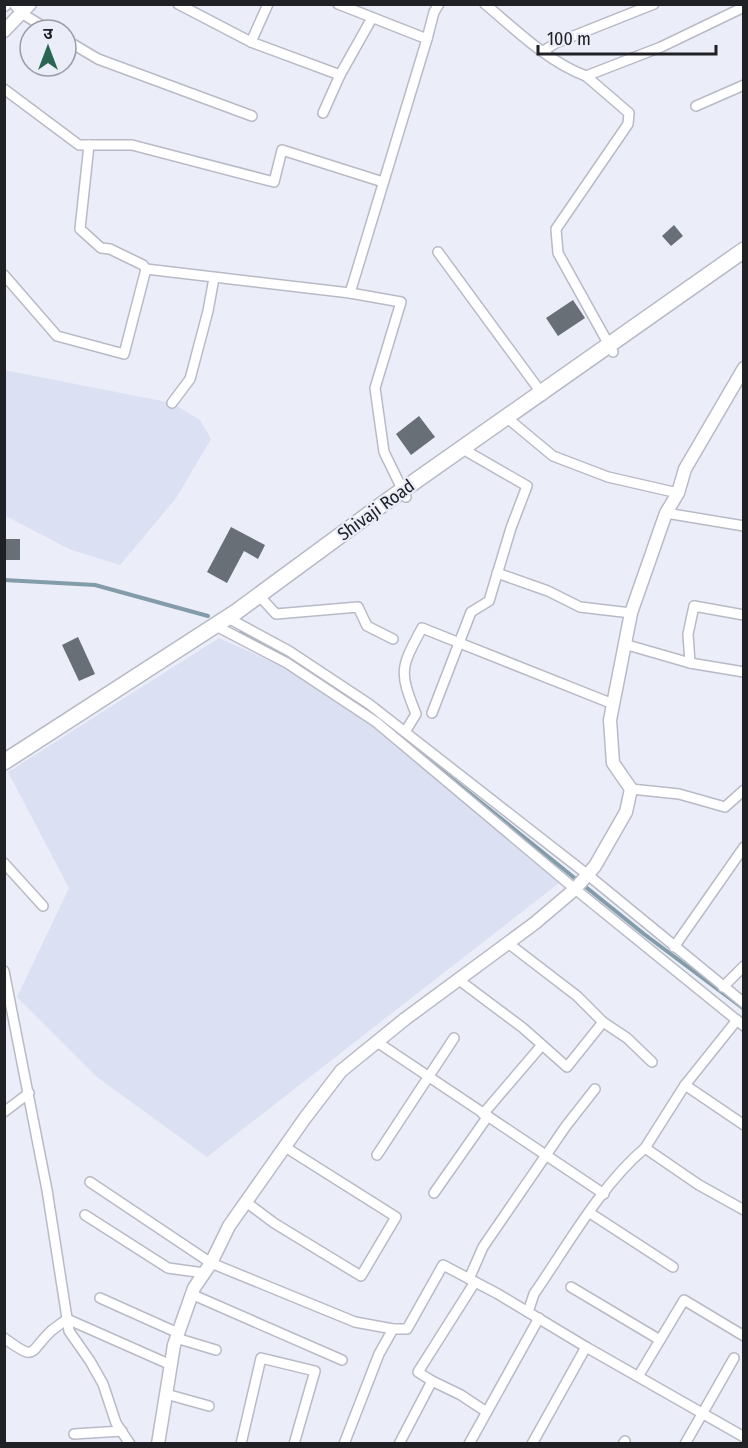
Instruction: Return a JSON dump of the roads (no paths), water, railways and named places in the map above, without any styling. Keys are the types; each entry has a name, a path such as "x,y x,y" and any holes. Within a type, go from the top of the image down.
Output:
{"main road":[{"name":"Shivaji Road","path":"5,767 225,624 744,250"},
{"path":"611,348 744,259"},
{"path":"466,450 512,422 544,395"},
{"path":"225,624 263,600 404,494"}],"street":[{"path":"4,31 17,9 30,4"},
{"path":"178,4 251,42 340,75"},
{"path":"251,42 268,4"},
{"path":"338,4 427,39"},
{"path":"351,293 434,12 439,4"},
{"path":"485,4 543,51 572,71 586,76 629,113 628,124 556,229 558,254 611,348"},
{"path":"543,51 556,43 654,4"},
{"path":"586,76 661,48 744,7"},
{"path":"17,9 31,18"},
{"path":"323,113 340,75 372,18"},
{"path":"78,47 98,58 252,116"},
{"path":"696,106 744,85"},
{"path":"4,89 79,145 132,146 274,182 282,150 383,182"},
{"path":"89,145 80,229 92,242 143,265 146,269 351,293 401,302 375,388 384,452 404,494"},
{"path":"438,252 544,395"},
{"path":"4,275 57,336 124,354 146,269"},
{"path":"172,403 190,379 214,278"},
{"path":"158,1443 177,1336 191,1294 229,1226 341,1071 576,888 595,866 626,812 631,789 613,764 610,720 631,613 666,513 678,493 685,469 744,368"},
{"path":"512,422 554,456 608,477 678,493"},
{"path":"432,713 471,612 489,601 511,528 527,486 466,450"},
{"path":"666,513 744,526"},
{"path":"497,573 548,591 580,607 631,613"},
{"path":"263,600 276,614 358,607 368,626 393,639"},
{"path":"690,663 688,634 694,606 744,615"},
{"path":"225,624 325,673 405,732 587,875 744,1003"},
{"path":"225,624 376,722 740,1023 685,1085 645,1148 625,1165 534,1294 528,1312"},
{"path":"405,732 416,714 403,681 405,660 422,628 458,645 613,704"},
{"path":"624,644 690,663 744,672"},
{"path":"631,789 679,794 724,807 744,790"},
{"path":"674,947 744,847"},
{"path":"4,863 43,906"},
{"path":"508,943 577,996 603,1022 627,1038 652,1062"},
{"path":"723,987 744,966"},
{"path":"4,971 29,1093 69,1331 103,1384 116,1423 130,1443"},
{"path":"459,980 567,1067 603,1022"},
{"path":"377,1155 454,1038"},
{"path":"377,1042 604,1194"},
{"path":"434,1193 486,1115 542,1045"},
{"path":"685,1085 744,1125"},
{"path":"485,1412 461,1395 418,1372 472,1280 483,1247 546,1154 595,1089"},
{"path":"4,1112 29,1093"},
{"path":"246,1202 274,1223 361,1276 396,1217 285,1147"},
{"path":"645,1148 699,1185 744,1210"},
{"path":"90,1182 207,1268 355,1322 393,1329 407,1329 443,1265 744,1437"},
{"path":"590,1213 673,1267"},
{"path":"85,1215 168,1268 207,1268"},
{"path":"571,1287 660,1340"},
{"path":"191,1294 342,1360"},
{"path":"100,1298 177,1336 216,1350"},
{"path":"639,1375 684,1300 744,1336"},
{"path":"469,1443 538,1318"},
{"path":"4,1338 21,1351 31,1353 36,1350 50,1331 67,1319"},
{"path":"67,1319 171,1365"},
{"path":"344,1443 379,1354 393,1329"},
{"path":"532,1443 586,1347"},
{"path":"241,1443 261,1358 315,1371 294,1443"},
{"path":"685,1443 734,1358"},
{"path":"399,1443 432,1381"},
{"path":"166,1394 209,1406"},
{"path":"74,1434 122,1431"}],"waterway":[{"path":"4,580 95,585 208,616"},
{"path":"241,633 314,673"},
{"path":"340,690 370,713"},
{"path":"416,750 644,934 744,1009"}]}
